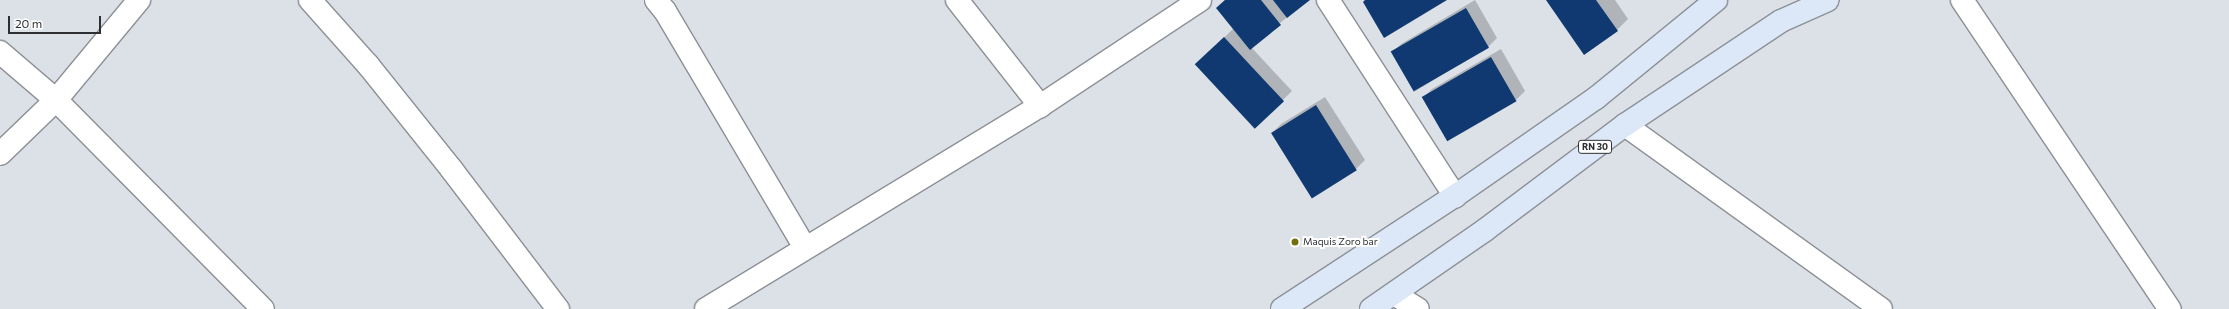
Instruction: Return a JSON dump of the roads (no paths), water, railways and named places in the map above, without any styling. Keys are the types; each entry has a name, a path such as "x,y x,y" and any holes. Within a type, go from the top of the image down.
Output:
{"main road":[{"path":"1282,309 1455,196 1596,98 1716,0"},
{"name":"RN 30","path":"1371,309 1485,230 1625,125 1780,21 1828,0"}],"street":[{"path":"0,154 56,100 139,0"},
{"path":"310,0 383,83 558,309"},
{"path":"656,0 665,11 805,248"},
{"path":"957,0 1040,106"},
{"path":"706,309 1040,106 1200,0"},
{"path":"1328,0 1455,196"},
{"path":"1962,0 2170,309"},
{"path":"0,52 56,100 263,309"},
{"path":"1625,125 1881,309"},
{"path":"1394,294 1418,309"}],"place":[{"name":"Maquis Zoro bar","path":"1295,242"}]}
